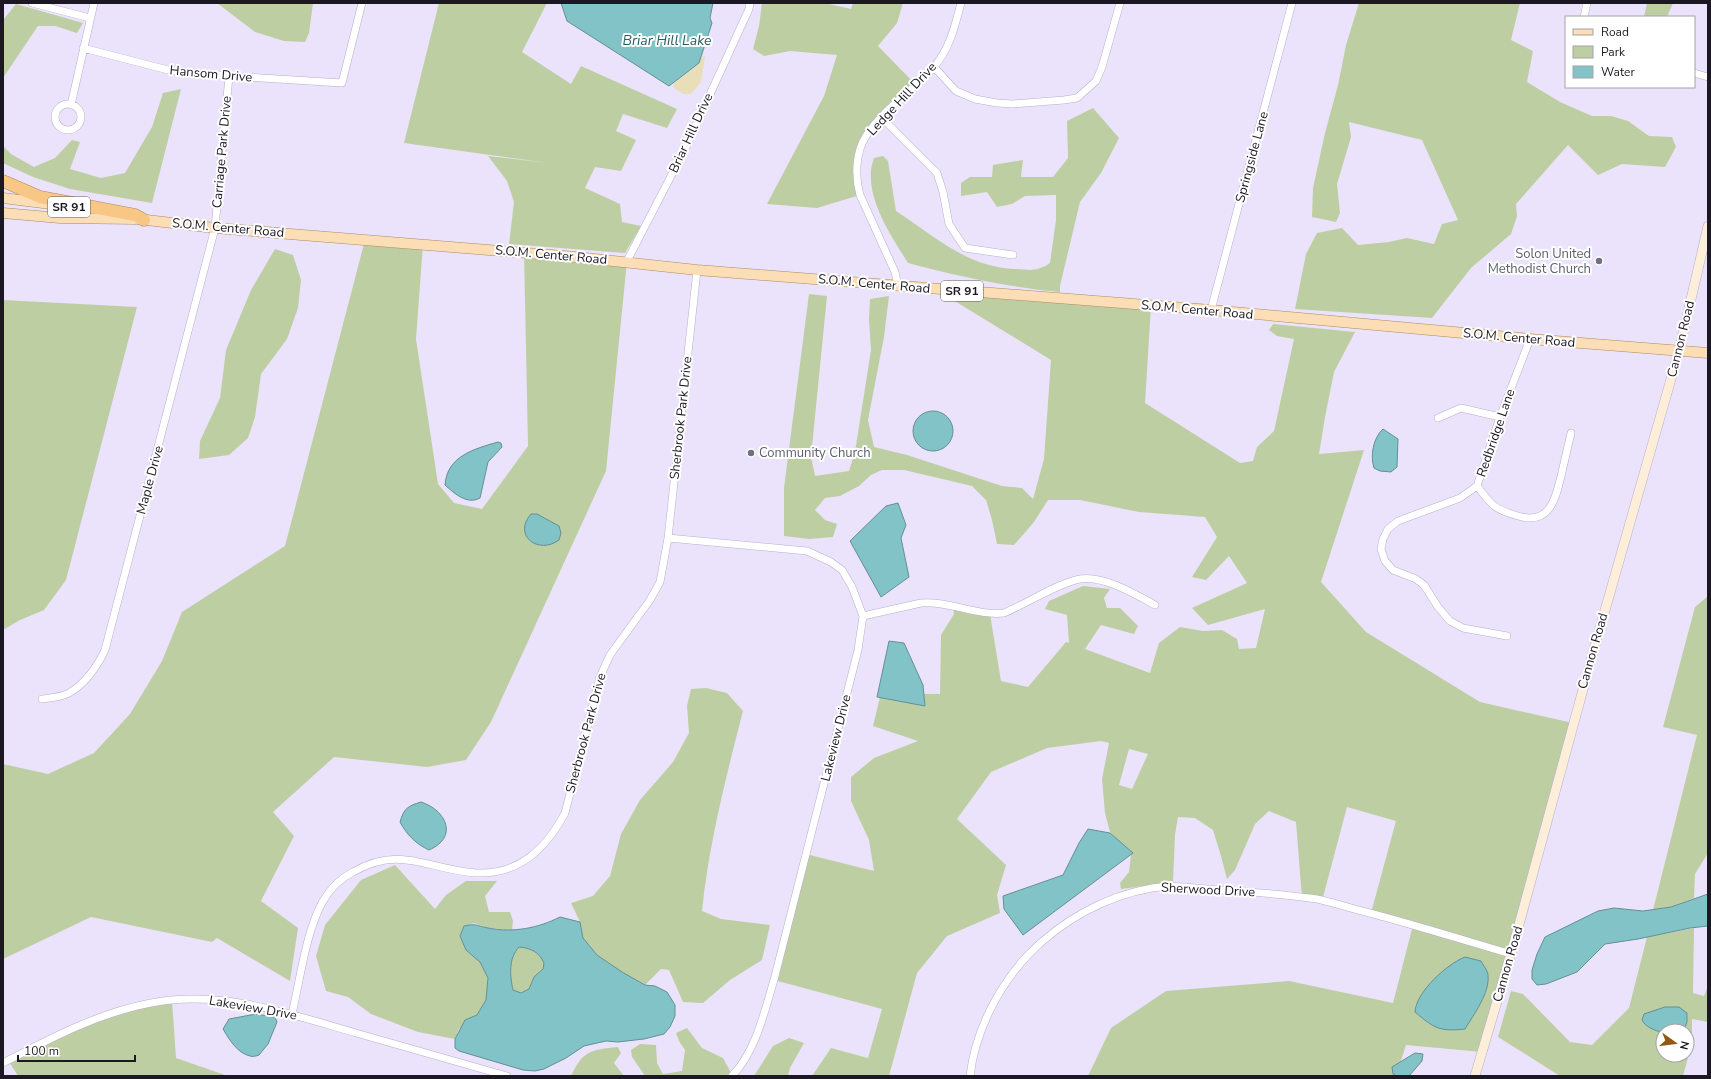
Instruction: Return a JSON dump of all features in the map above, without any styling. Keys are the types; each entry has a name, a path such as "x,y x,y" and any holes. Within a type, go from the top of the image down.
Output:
{"highway":[{"path":"3,181 40,197 135,215 140,219"}],"main road":[{"name":"S.O.M. Center Road","path":"3,198 61,205 140,219 215,228 627,261 697,270 1211,310 1530,339 1708,353"},
{"name":"S.O.M. Center Road","path":"3,213 60,218 140,219"},
{"name":"Cannon Road","path":"1475,1076 1511,954 1594,649 1679,351 1708,226"}],"street":[{"path":"32,3 90,18"},
{"path":"71,105 94,3"},
{"name":"Hansom Drive","path":"83,48 168,70 342,84 362,3"},
{"name":"Briar Hill Drive","path":"627,261 685,149 749,9 750,3"},
{"name":"Ledge Hill Drive","path":"898,286 895,272 865,209 857,184 859,154 865,137 882,118 934,67 945,50 953,33 961,3"},
{"path":"934,67 956,90 975,99 1013,104 1077,98 1096,81 1102,67 1120,3"},
{"name":"Springside Lane","path":"1211,310 1292,3"},
{"path":"1584,16 1586,3"},
{"path":"1695,73 1708,76"},
{"name":"Carriage Park Drive","path":"215,228 229,76"},
{"path":"882,118 937,173 943,192 949,224 965,248 1013,255"},
{"name":"Maple Drive","path":"42,699 69,694 89,677 96,668 105,650 215,228"},
{"name":"Sherbrook Park Drive","path":"292,1014 314,921 324,900 341,878 363,865 384,859 406,858 476,873 499,871 520,864 539,851 556,831 565,813 600,677 610,655 650,600 660,582 668,538 697,270"},
{"name":"Redbridge Lane","path":"1507,636 1463,628 1450,621 1438,607 1424,585 1416,579 1393,570 1385,561 1381,549 1383,538 1388,529 1398,521 1460,498 1477,486 1500,417 1530,339"},
{"path":"1438,418 1461,408 1500,417"},
{"path":"1477,486 1493,507 1528,519 1540,516 1550,508 1556,496 1572,433"},
{"name":"Lakeview Drive","path":"668,538 807,551 831,562 842,570 852,587 863,616 858,650 774,980 759,1028 748,1054 732,1076"},
{"path":"863,616 930,602 980,613 1004,613 1079,579 1100,580 1155,605"},
{"name":"Sherwood Drive","path":"970,1076 972,1061 985,1021 999,994 1015,969 1039,944 1070,921 1097,905 1127,894 1153,888 1187,888 1249,892 1317,899 1391,918 1511,954"},
{"name":"Lakeview Drive","path":"3,1063 95,1018 152,1002 193,998 221,1000 292,1014 507,1076"}],"green space":[{"path":"217,3 313,3 309,33 305,42 284,41 255,32"},
{"path":"439,3 547,3 522,52 571,84 581,66 677,109 667,128 623,114 616,131 636,140 621,171 595,167 585,188 620,204 622,222 641,226 625,253 509,244 514,202 507,181 488,156 548,163 404,143"},
{"path":"762,3 825,3 851,9 853,3 903,3 897,23 878,46 916,85 865,137 859,154 860,195 817,208 767,204 824,96 837,55 790,51 764,56 753,49 759,26"},
{"path":"1359,3 1520,3 1511,40 1533,51 1527,82 1560,102 1592,116 1611,116 1628,121 1649,136 1672,137 1676,147 1665,167 1622,164 1598,175 1568,145 1516,204 1517,216 1511,234 1471,268 1432,318 1295,309 1306,254 1317,233 1342,228 1358,245 1389,242 1407,238 1434,244 1442,224 1458,220 1422,140 1349,122 1351,137 1337,184 1340,213 1336,222 1312,217 1313,188 1325,133 1338,85 1346,45"},
{"path":"1647,3 1673,3 1667,16 1644,16"},
{"path":"16,4 83,23 77,33 55,26 38,26 3,78 4,19"},
{"path":"181,89 152,203 70,189 33,177 3,163 3,146 11,154 34,167 55,158 72,140 80,142 70,169 101,178 125,173 152,127 163,93"},
{"path":"1093,108 1119,138 1101,173 1080,202 1060,286 1060,292 983,280 908,263 886,226 874,199 871,185 871,171 874,158 883,156 888,161 896,211 952,249 981,263 997,267 1033,270 1050,263 1056,220 1056,195 1025,196 1012,204 997,207 987,192 961,196 961,183 970,177 992,177 993,165 1023,160 1021,177 1053,177 1068,158 1067,121"},
{"path":"365,240 423,244 416,339 438,484 454,503 482,509 528,446 524,252 627,261 606,471 491,722 466,760 427,767 334,757 273,812 294,836 261,901 298,928 290,981 217,938 212,942 91,917 3,959 3,764 48,774 94,753 130,714 162,661 182,612 285,546"},
{"path":"275,249 293,255 301,280 298,308 287,339 261,374 255,417 248,438 229,455 199,459 200,441 220,398 226,350 251,290"},
{"path":"935,289 1151,306 1145,403 1240,463 1253,461 1257,447 1274,431 1294,339 1277,336 1269,330 1273,324 1355,332 1334,372 1319,454 1364,450 1321,582 1366,632 1480,702 1573,723 1482,1052 1406,1045 1396,1076 1088,1076 1111,1028 1166,991 1289,981 1393,1003 1413,925 1371,913 1396,821 1347,807 1322,901 1302,898 1296,822 1269,811 1255,824 1235,870 1227,879 1213,830 1195,818 1178,817 1175,835 1173,882 1121,889 1120,883 1129,872 1131,855 1110,832 1105,813 1102,779 1109,743 1101,741 1047,748 991,772 957,819 1006,865 997,895 1000,913 947,936 917,973 889,1076 812,1076 831,1048 868,1058 882,1009 774,980 806,854 874,871 869,840 851,801 851,777 874,758 918,741 873,726 880,697 925,706 924,694 940,694 941,635 954,614 953,606 990,614 1001,681 1028,687 1066,642 1069,643 1067,615 1045,609 1049,601 1083,586 1110,589 1104,598 1107,608 1120,608 1138,626 1134,634 1101,625 1085,649 1150,673 1159,643 1180,627 1203,631 1222,630 1237,639 1239,649 1256,648 1265,609 1208,625 1192,608 1247,583 1229,556 1206,580 1192,577 1217,537 1205,517 1139,512 1080,500 1048,500 1034,522 1014,545 997,544 986,500 972,486 904,470 882,470 871,475 859,486 840,496 825,498 815,510 825,520 837,524 833,537 809,539 784,536 784,488 809,294 827,296 811,457 815,476 849,471 855,452 871,350 869,320 870,299 889,296 884,337 868,420 874,447 907,455 1002,486 1022,488 1033,499 1044,459 1051,360","holes":["1129,749 1148,754 1132,789 1119,785"]},
{"path":"3,300 137,307 66,580 44,610 20,620 3,630"},
{"path":"1708,596 1708,853 1695,874 1694,898 1671,907 1653,910 1697,735 1663,727 1695,607"},
{"path":"706,688 727,693 743,711 724,785 709,860 702,911 721,919 770,925 762,960 730,980 703,1003 683,1002 669,970 661,969 645,985 597,955 583,938 580,922 571,903 593,896 610,876 621,834 640,800 673,762 689,733 687,706 691,689"},
{"path":"395,865 435,909 446,895 466,881 497,881 485,896 489,912 510,912 513,921 512,930 488,928 474,923 464,926 460,936 466,949 480,962 488,978 486,1000 477,1015 459,1029 455,1039 418,1032 371,1014 348,997 326,991 316,956 325,925 361,880"},
{"path":"1694,928 1693,993 1704,996 1708,986 1708,1022 1692,1019 1692,1023 1655,1023 1655,1028 1650,1028 1655,1030 1655,1063 1687,1063 1683,1076 1560,1076 1498,1037 1511,991 1523,994 1570,1042 1592,1045 1629,1008 1647,937"},
{"path":"519,947 534,951 540,956 544,963 543,969 534,977 529,989 521,993 513,991 511,979 511,962"},
{"path":"172,1001 176,1058 228,1076 18,1076 8,1060 95,1018"},
{"path":"687,1028 702,1048 723,1058 731,1073 727,1076 645,1076 632,1057 631,1050 640,1044 656,1045 657,1063 663,1074 682,1071 685,1050 676,1033"},
{"path":"789,1038 804,1043 790,1068 788,1076 754,1076 773,1046"},
{"path":"618,1047 621,1053 614,1063 624,1076 571,1076 575,1067 584,1056 601,1049"}],"sand":[{"path":"704,56 701,82 691,94 683,94 673,87 674,83"}],"water":[{"name":"Briar Hill Lake","path":"561,3 713,3 710,18 712,23 699,63 669,86 567,21"},
{"path":"937,411 944,414 950,420 953,431 952,439 944,448 937,451 929,451 922,448 914,439 913,427 916,420 925,412"},
{"path":"1383,429 1398,439 1397,467 1391,472 1380,471 1374,468 1372,458 1373,447 1377,437"},
{"path":"498,442 501,443 502,447 488,462 480,498 470,500 461,498 445,485 447,475 456,460 471,451"},
{"path":"898,503 906,525 901,538 909,577 881,597 850,541 886,506"},
{"path":"531,514 537,514 559,526 561,533 559,540 551,544 544,545 536,544 530,541 526,536 525,529 526,522"},
{"path":"889,641 904,643 923,685 925,706 877,697"},
{"path":"421,802 437,811 446,824 444,838 438,845 429,850 412,839 400,822 407,808"},
{"path":"1088,829 1110,833 1133,853 1023,935 1004,909 1003,896 1063,875 1079,843"},
{"path":"1708,894 1708,926 1605,944 1577,972 1546,984 1537,985 1532,979 1532,970 1537,954 1545,937 1598,911 1614,908 1643,911 1671,907"},
{"path":"560,917 580,922 583,938 597,955 645,985 655,986 667,992 675,1005 675,1016 670,1027 664,1034 644,1039 618,1042 606,1041 584,1046 566,1058 544,1069 535,1071 523,1070 459,1051 455,1048 455,1039 465,1020 477,1015 486,1000 488,978 480,962 466,950 460,936 464,926 474,925 488,928 516,930 534,927","holes":["519,947 537,953 544,963 543,969 534,977 529,989 521,993 513,990 511,979 511,962"]},
{"path":"1465,957 1481,961 1488,975 1487,989 1477,1010 1465,1029 1449,1030 1437,1028 1415,1012 1417,1004 1427,988 1442,972"},
{"path":"1665,1007 1679,1007 1687,1013 1687,1022 1655,1023 1655,1030 1644,1023 1642,1020 1644,1014"},
{"path":"256,1014 275,1017 277,1022 268,1044 259,1055 252,1056 237,1049 223,1029 229,1019"},
{"path":"1415,1053 1423,1054 1422,1061 1409,1076 1397,1076 1393,1074 1392,1067"}],"place":[{"name":"Solon United Methodist Church","path":"1599,261"},
{"name":"Community Church","path":"751,453"}]}
